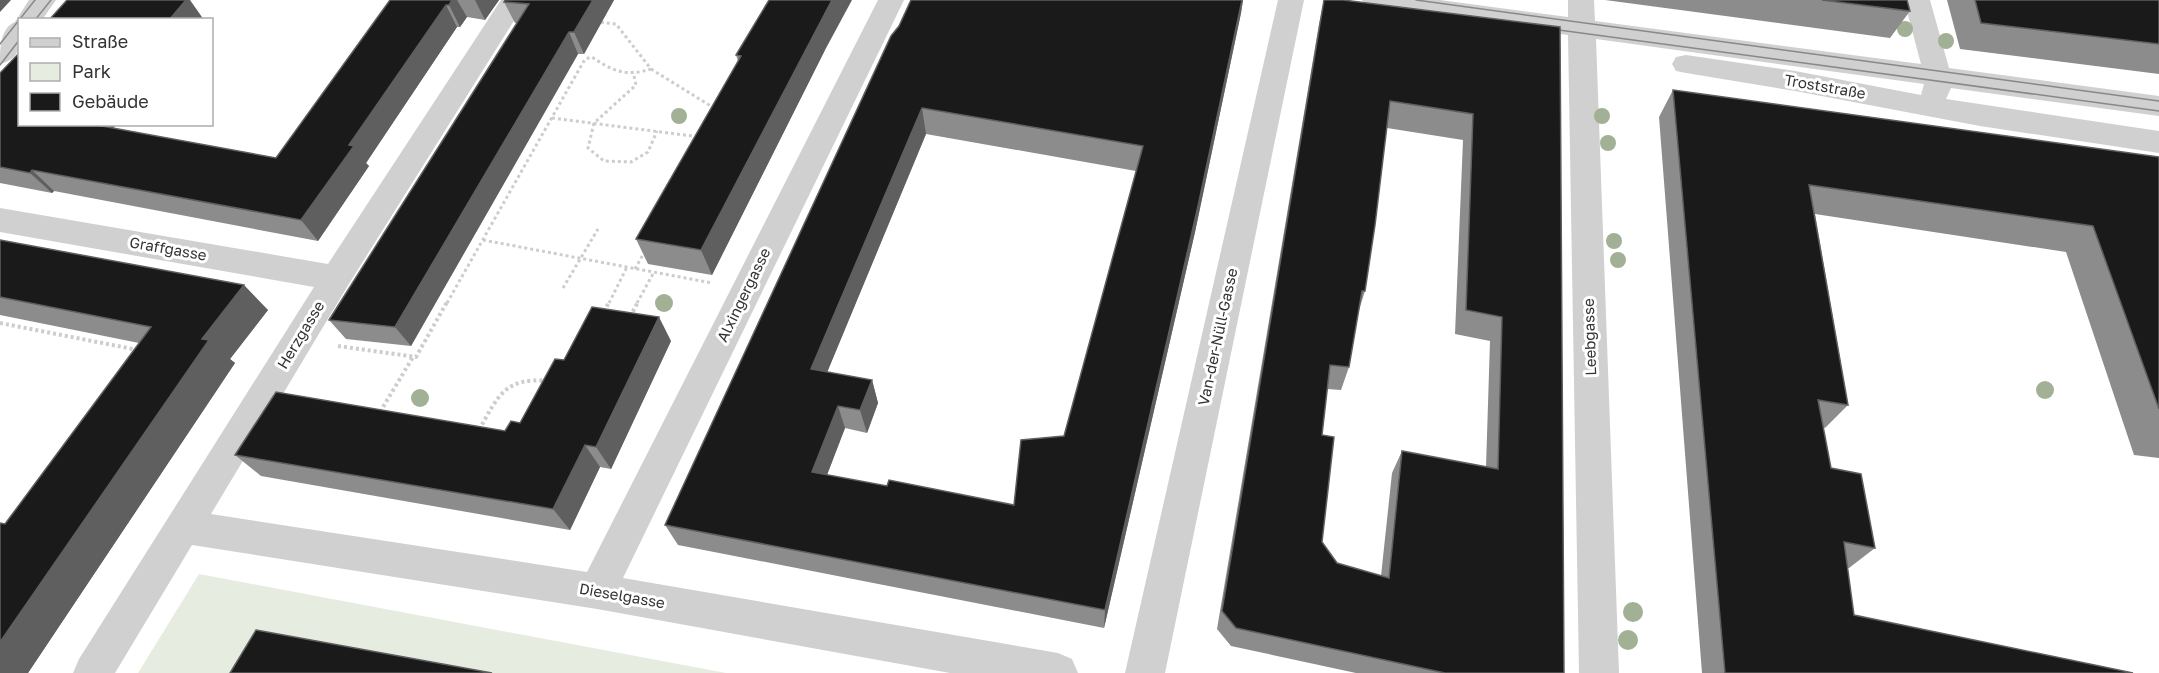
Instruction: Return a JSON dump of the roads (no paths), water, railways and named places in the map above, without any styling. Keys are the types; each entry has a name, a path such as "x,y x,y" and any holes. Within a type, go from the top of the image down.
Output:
{"street":[{"name":"Herzgasse","path":"93,673 336,278 514,0"},
{"name":"Alxingergasse","path":"597,591 891,0"},
{"name":"Van-der-Nüll-Gasse","path":"1145,673 1291,0"},
{"name":"Troststraße","path":"1375,0 1496,16 1581,24 2159,106"},
{"path":"1910,103 1934,95 1939,81 1917,0"},
{"path":"32,18 54,10"},
{"name":"Troststraße","path":"1581,24 1614,54 1796,81 1980,116 2159,142"},
{"name":"Leebgasse","path":"1581,24 1599,673"},
{"path":"0,55 18,32"},
{"path":"0,70 18,54"},
{"name":"Graffgasse","path":"0,220 336,278"},
{"name":"Dieselgasse","path":"184,527 597,591 1058,673"}],"tram line":[{"path":"21,18 35,0"},
{"path":"37,18 51,0"},
{"path":"1416,0 2159,101"},
{"path":"0,44 18,21"},
{"path":"1544,28 2159,111"},
{"path":"0,65 18,42"}]}
